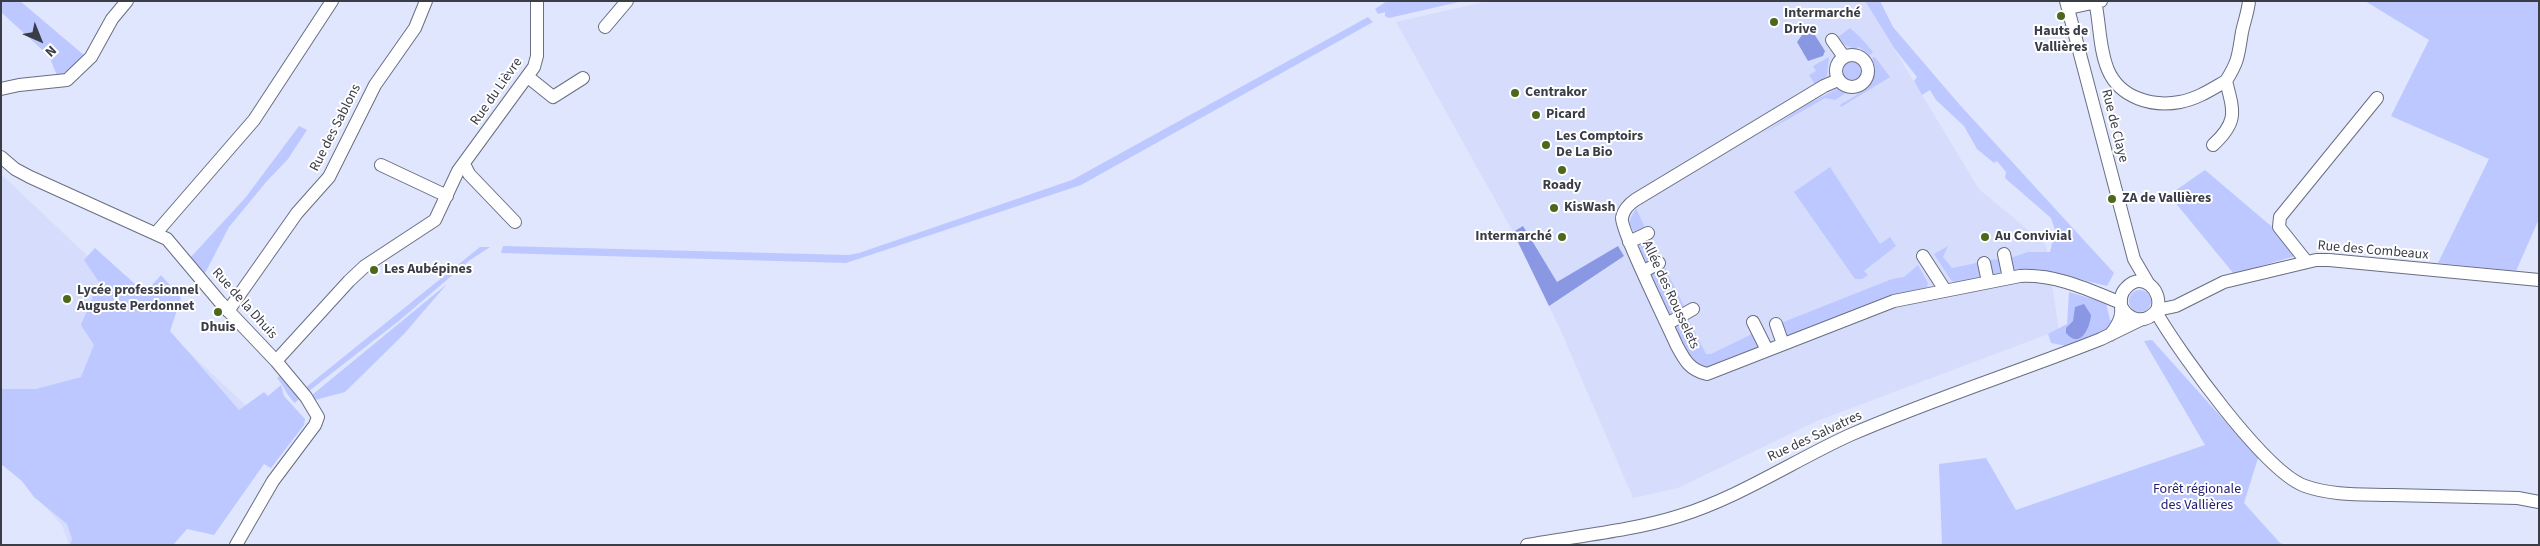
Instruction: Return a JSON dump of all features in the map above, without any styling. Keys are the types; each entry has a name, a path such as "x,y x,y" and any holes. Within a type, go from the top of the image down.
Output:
{"street":[{"path":"1,89 19,84 67,80 91,57 112,19 127,1"},
{"path":"156,233 254,120 332,1"},
{"name":"Rue des Sablons","path":"228,311 298,213 330,177 375,85 415,28 426,1"},
{"name":"Rue du Lièvre","path":"276,361 365,266 435,220 464,164 534,68 537,56 537,1"},
{"path":"605,27 627,1"},
{"path":"2068,5 2097,2 2108,70 2125,92 2154,103 2180,102 2205,94 2226,81 2237,63 2241,50 2242,31 2247,19 2249,1"},
{"name":"Rue de Claye","path":"2068,5 2134,259 2152,287"},
{"path":"1832,40 1844,57"},
{"path":"1853,55 1862,58 1867,66 1867,77 1864,82 1855,88 1845,87 1838,80 1836,65 1844,57 1853,55"},
{"path":"528,77 553,97 583,78"},
{"name":"Allée des Rousselets","path":"1838,80 1817,90 1630,203 1622,221 1629,242 1644,270 1668,324 1682,363 1695,371 1707,374 1894,301 2009,278 2037,275 2095,291 2121,305"},
{"path":"2213,144 2227,132 2232,121 2226,81"},
{"path":"2306,261 2279,226 2280,217 2377,98"},
{"name":"Rue de la Dhuis","path":"1,157 14,169 156,233 174,247 228,311 276,361 313,408 317,421 273,482 236,545"},
{"path":"464,164 469,174 515,222"},
{"path":"381,165 447,196"},
{"path":"1629,242 1648,233"},
{"path":"2004,254 2009,278"},
{"path":"1924,256 1945,290"},
{"name":"Rue de Claye","path":"2127,286 2134,259"},
{"name":"Rue des Combeaux","path":"2150,315 2179,305 2224,282 2306,261 2329,260 2539,280"},
{"path":"1644,270 1659,263"},
{"path":"1984,263 1988,282"},
{"path":"2110,335 2119,320 2127,286 2136,282 2152,287 2179,305 2170,321 2172,338"},
{"name":"Allée des Rousselets","path":"2095,291 2127,286"},
{"path":"2150,315 2159,300 2152,287"},
{"path":"2121,305 2128,316 2150,315 2172,338 2252,442 2286,476 2305,486 2336,494 2518,498 2539,502"},
{"path":"1668,324 1693,309"},
{"name":"Rue des Salvatres","path":"1527,545 1643,524 1703,508 1860,431 2110,335 2150,315"},
{"path":"1753,322 1767,350"},
{"path":"1776,324 1783,344"}],"shaded area":[{"path":"1488,1 1865,1 1979,189 2046,245 2059,330 1817,421 1678,488 1633,498 1560,329 1513,232 1396,22"},
{"path":"1813,32 1825,51 1823,56 1808,61 1797,42 1802,35"},
{"name":"Lycée professionnel Auguste Perdonnet","path":"1,174 260,419 97,545 69,545 62,525 1,459"},
{"path":"1523,226 1557,282 1618,246 1624,256 1549,306 1513,232"},
{"path":"2084,304 2091,315 2089,326 2080,338 2071,338 2066,333 2066,328 2073,321 2075,307"}],"green space":[{"path":"1,1 20,1 85,56 58,78 49,56 1,12"},
{"path":"1387,1 1463,1 1389,18 1385,16 1385,12 1378,14 1375,9"},
{"path":"1865,1 1880,1 1893,27 1959,104 2114,273 2107,286 2038,269 2013,272 2010,258 2028,252 2050,252 2052,243 2058,239 2051,218 2005,178 2006,172 1997,161 1994,163 1977,149 1964,126 1936,100 1930,90 1922,95 1914,81 1917,77 1894,48"},
{"path":"2365,1 2539,1 2539,219 2516,271 2438,263 2489,159 2391,116 2429,40"},
{"path":"1368,17 1373,22 1081,185 846,263 501,253 503,246 848,255 859,253 1072,180"},
{"path":"1850,28 1873,52 1870,55 1859,47 1855,49 1845,45 1838,37"},
{"path":"1829,57 1827,76 1815,84 1809,75 1816,71 1813,66"},
{"path":"1875,57 1890,77 1841,107 1840,105 1854,97 1871,81 1874,74 1872,58"},
{"path":"1851,59 1859,62 1862,70 1859,78 1851,81 1843,78 1840,70 1843,62"},
{"path":"1837,89 1846,93 1835,100 1825,98 1762,134 1806,105"},
{"path":"299,126 307,130 288,159 229,227 204,275 190,258 246,197"},
{"path":"1830,167 1880,244 1890,237 1896,246 1864,271 1868,275 1862,279 1855,279 1794,192"},
{"path":"2205,170 2271,226 2295,256 2234,274 2169,195"},
{"path":"1636,208 1646,230 1635,235 1629,222"},
{"path":"1650,237 1662,259 1645,266 1637,245"},
{"path":"1948,246 1943,257 1952,268 1981,262 1983,279 1956,283 1951,280 1934,254"},
{"path":"480,247 490,247 470,260 400,320 309,391 305,388"},
{"name":"Lycée professionnel Auguste Perdonnet","path":"95,248 145,293 161,275 181,298 170,331 239,410 264,392 268,396 281,385 284,396 305,419 304,425 271,468 264,464 214,535 187,529 173,545 70,545 72,539 67,524 34,497 22,481 1,464 1,389 36,389 81,377 94,345 81,325 99,282 84,260"},
{"path":"2001,259 2004,274 1991,276 1988,260"},
{"path":"1663,264 1685,308 1669,314 1651,276 1654,270"},
{"path":"1918,265 1928,283 1926,289 1789,337 1786,335 1781,323 1892,279 1904,277"},
{"path":"447,284 404,334 345,392 315,400 312,395"},
{"path":"2140,290 2148,293 2151,301 2148,309 2140,312 2132,309 2129,301 2132,293"},
{"path":"2069,292 2106,303 2110,320 2114,321 2104,332 2067,346 2051,343 2048,334 2067,324"},
{"path":"1687,317 1706,354 1711,354 1754,333 1761,349 1711,369 1703,367 1692,359 1674,325"},
{"name":"Forêt régionale des Vallières","path":"2152,340 2258,458 2244,503 2280,543 2285,545 1942,545 1939,464 1986,458 2016,510 2205,445 2144,341"},
{"path":"280,376 299,399 295,403 277,378"}],"place":[{"name":"Hauts de Vallières","path":"2061,16"},
{"name":"Intermarché Drive","path":"1774,22"},
{"name":"Centrakor","path":"1515,93"},
{"name":"Picard","path":"1536,115"},
{"name":"Les Comptoirs De La Bio","path":"1546,145"},
{"name":"Roady","path":"1562,170"},
{"name":"ZA de Vallières","path":"2112,199"},
{"name":"KisWash","path":"1554,208"},
{"name":"Intermarché","path":"1562,237"},
{"name":"Au Convivial","path":"1985,237"},
{"name":"Les Aubépines","path":"374,270"},
{"name":"Lycée professionnel Auguste Perdonnet","path":"67,299"},
{"name":"Dhuis","path":"218,312"}]}
